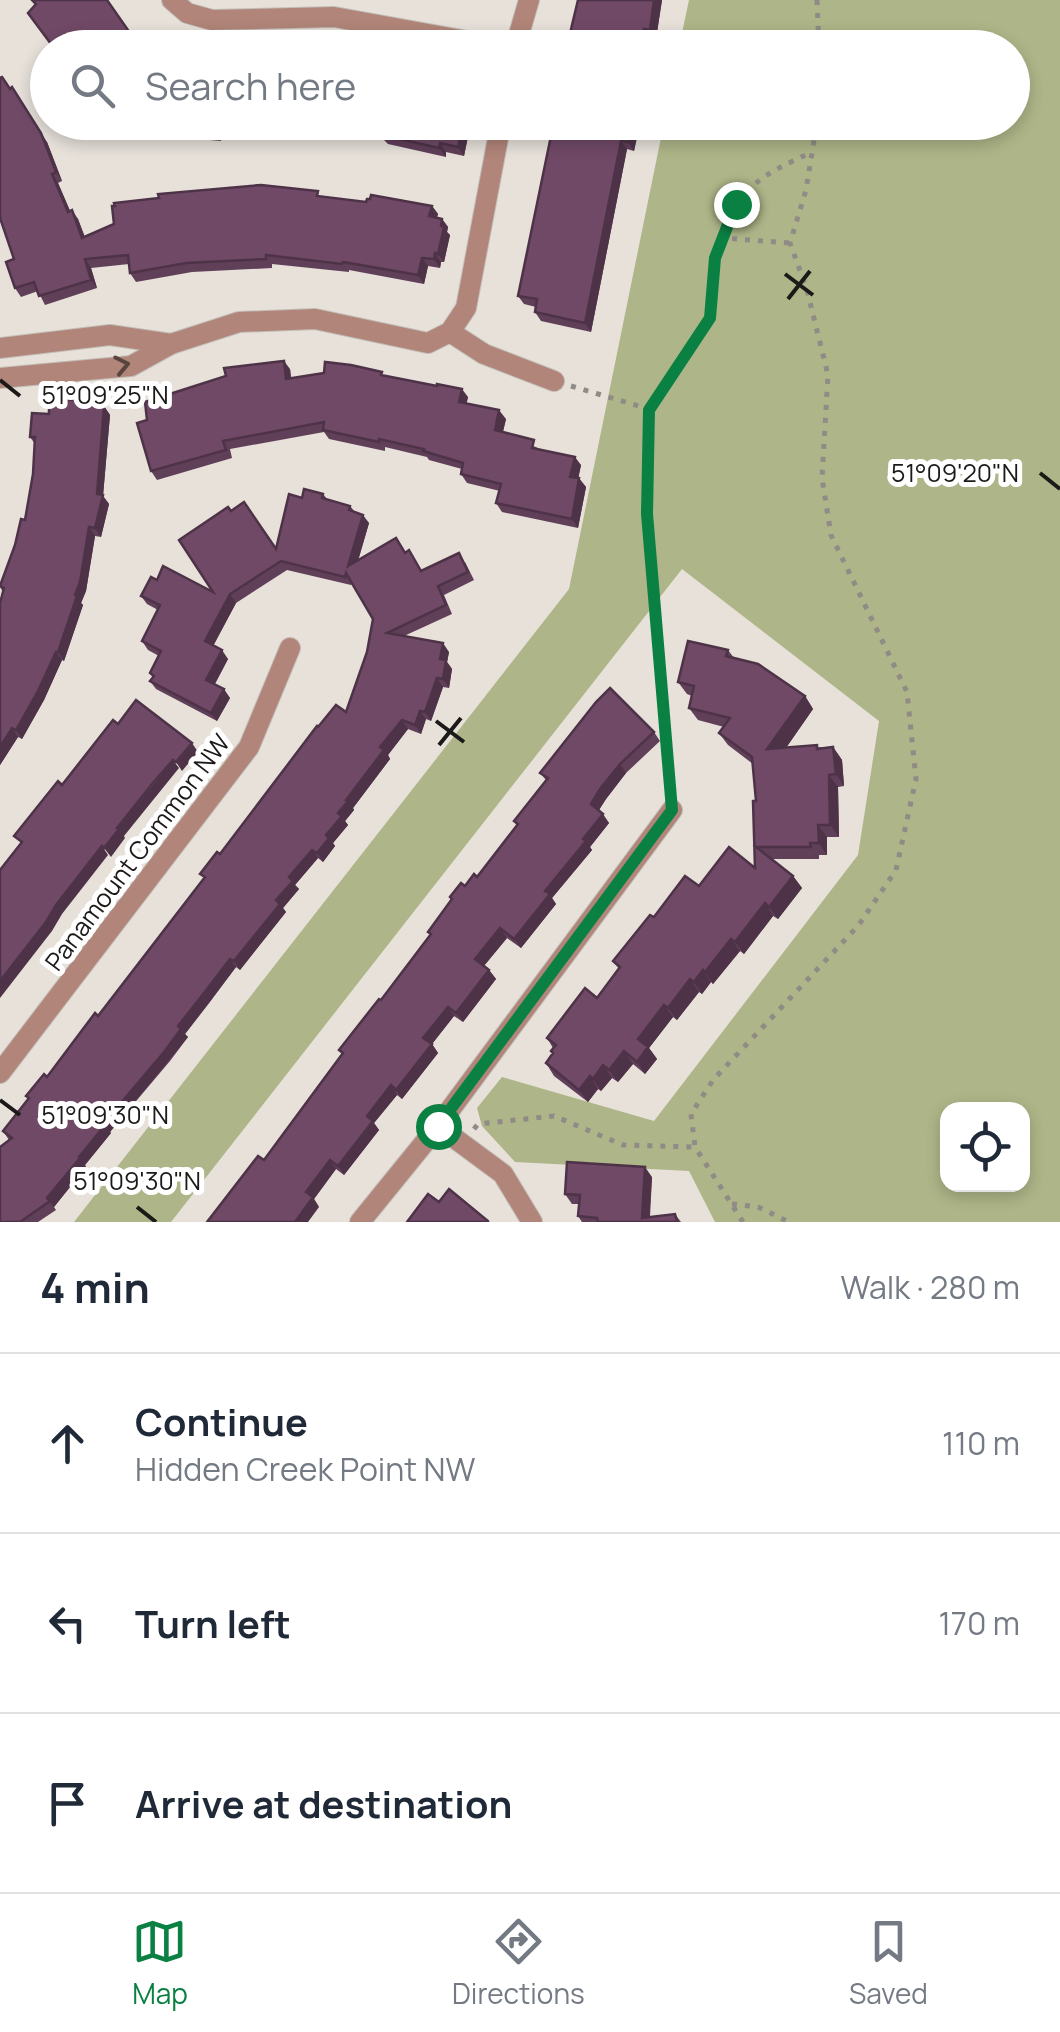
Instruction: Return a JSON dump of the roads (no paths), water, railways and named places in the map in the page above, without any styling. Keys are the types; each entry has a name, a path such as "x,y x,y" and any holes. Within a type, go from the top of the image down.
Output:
{"street":[{"path":"172,0 187,14 212,20 334,17 406,30"},
{"path":"520,30 529,0"},
{"path":"0,378 131,366 171,344 239,322 315,319 428,343 450,332 466,308 498,140"},
{"path":"450,332 484,354 554,381"},
{"path":"0,348 110,335 171,344"},
{"name":"Panamount Common NW","path":"0,1073 249,747 290,648"},
{"path":"360,1222 438,1126 672,810"},
{"path":"438,1126 503,1174 532,1222"}]}
